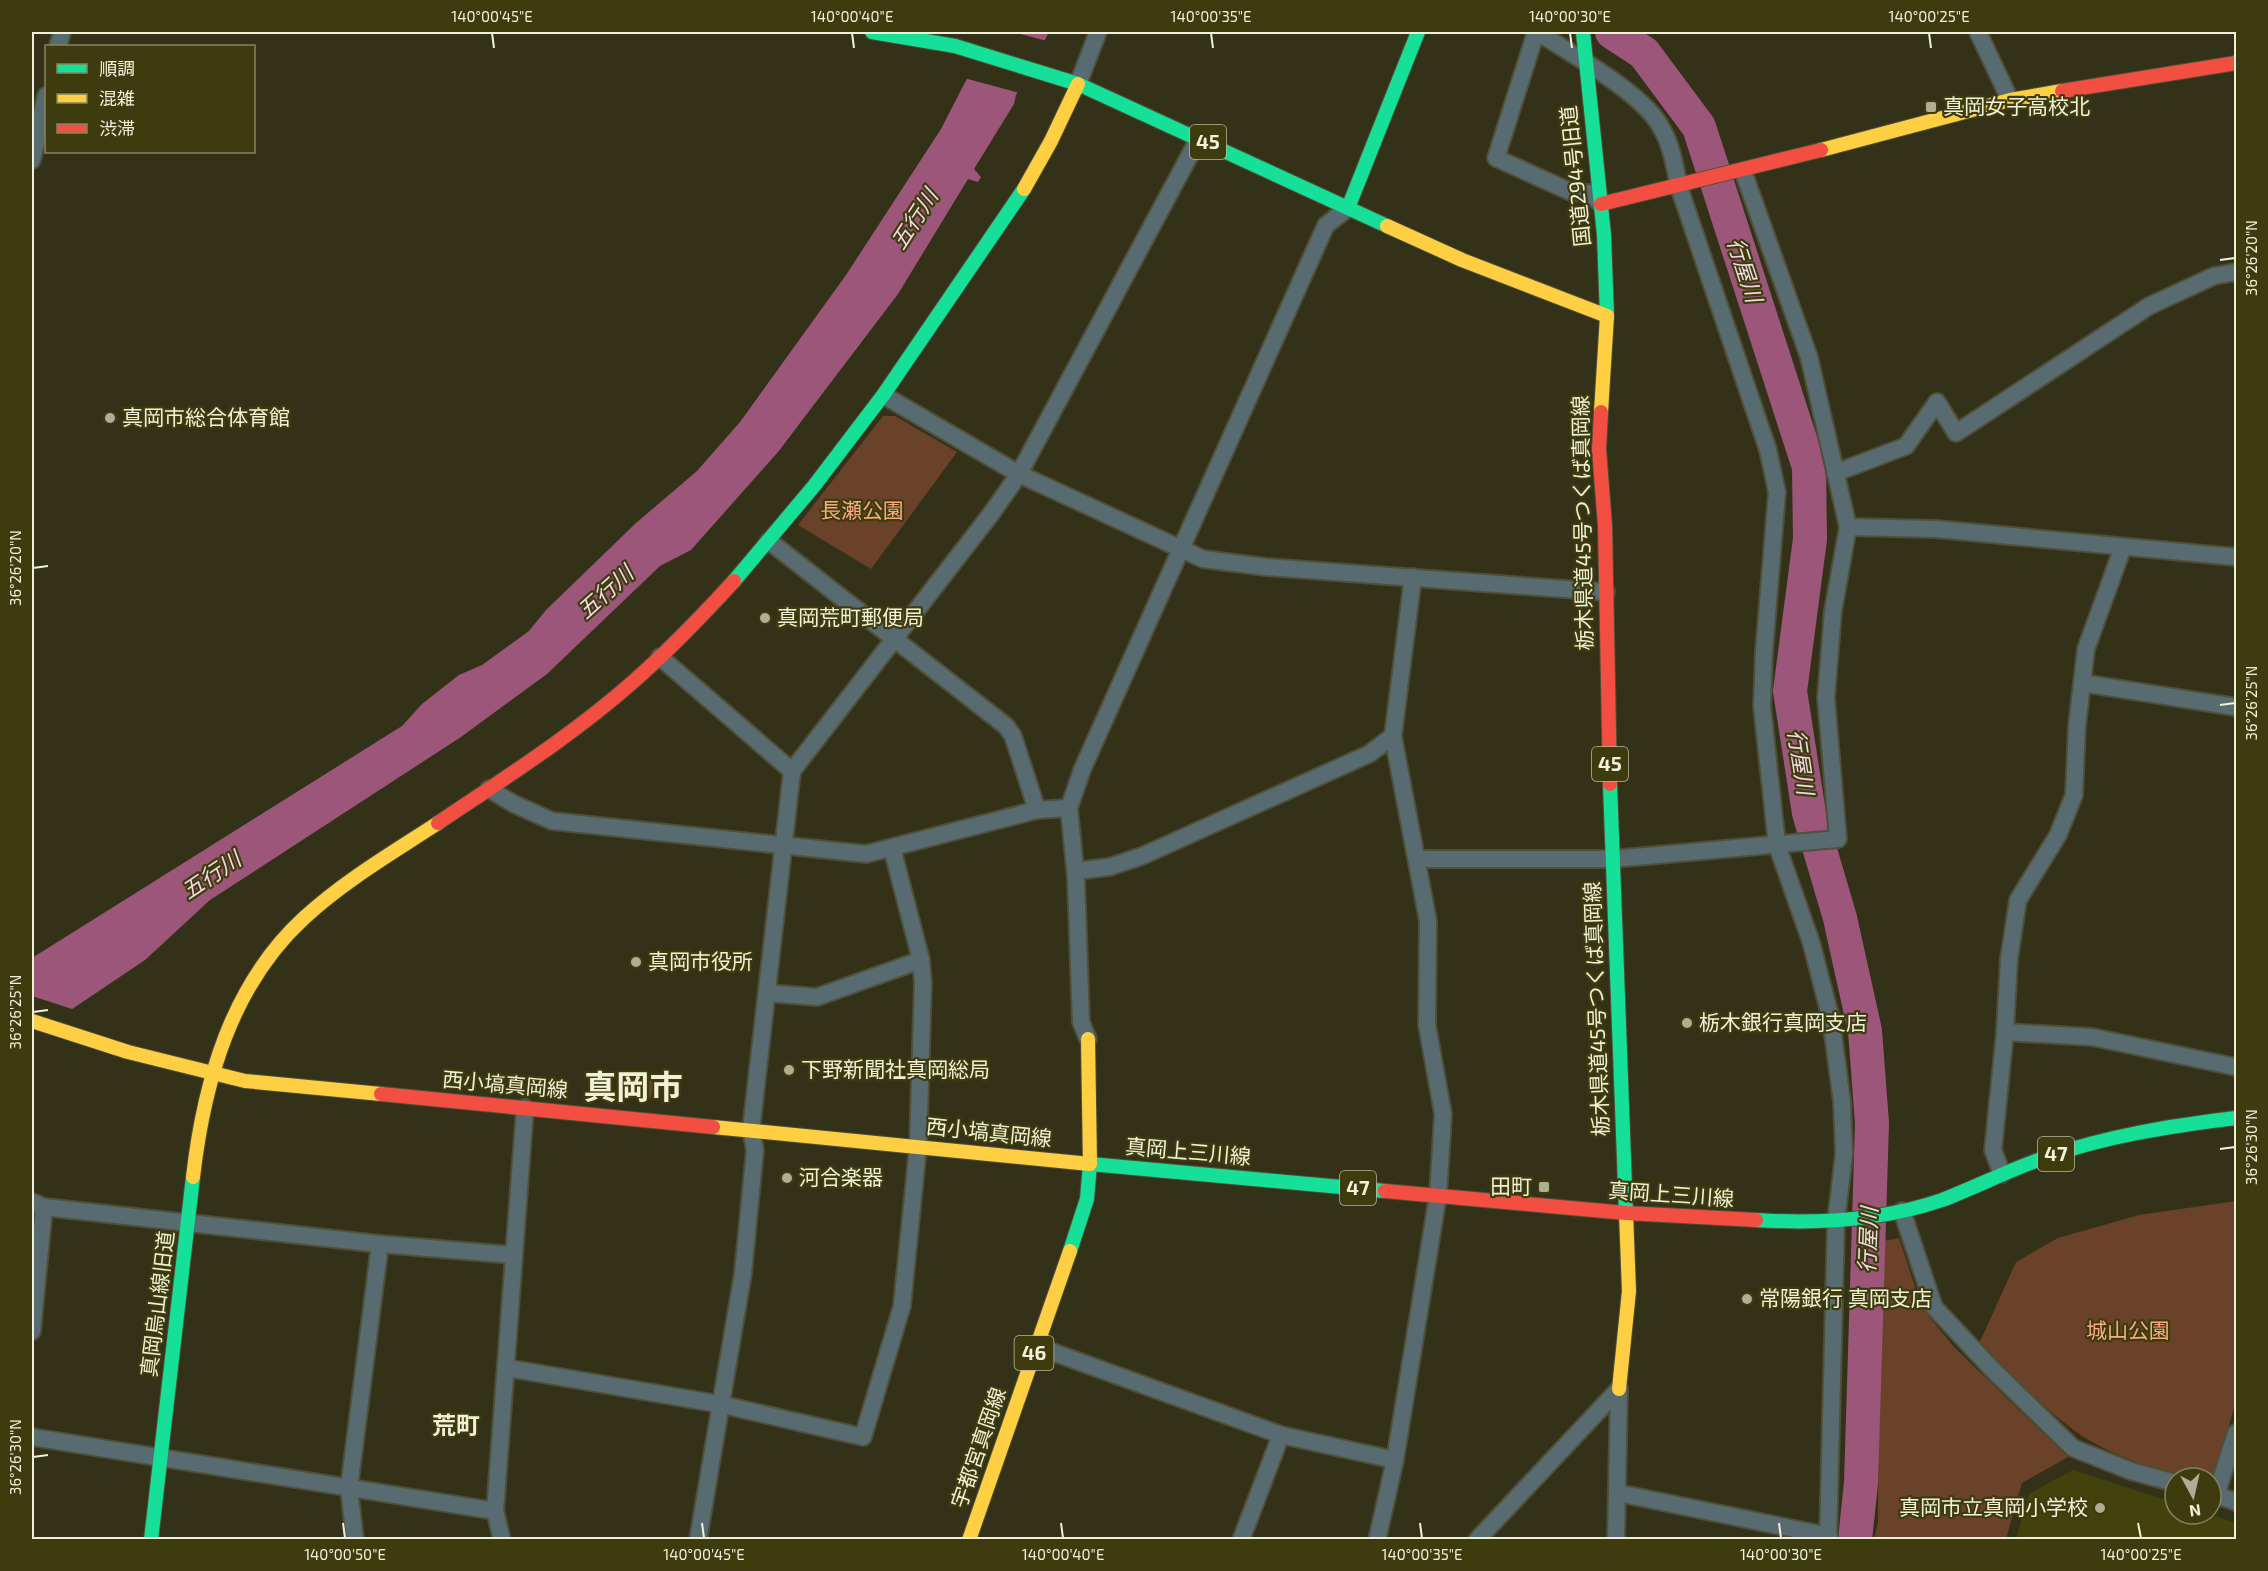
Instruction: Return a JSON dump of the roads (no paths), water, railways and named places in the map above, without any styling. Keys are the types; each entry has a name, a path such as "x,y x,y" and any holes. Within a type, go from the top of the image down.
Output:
{"main road":[{"name":"45","path":"872,32 925,43 955,46 1072,82 1462,260 1607,315"},
{"path":"1348,208 1418,32"},
{"name":"国道294号旧道","path":"1583,37 1601,204 1607,315"},
{"path":"1601,204 1739,172 2010,100 2236,63"},
{"name":"真岡烏山線旧道","path":"151,1539 199,1124 213,1075 253,978 290,932 342,886 489,789 580,725 660,657 769,541 885,396 1018,200 1044,156 1072,82"},
{"name":"栃木県道45号つくば真岡線","path":"1607,315 1599,449 1605,526 1612,860 1629,1291 1619,1389"},
{"name":"西小塙真岡線","path":"32,1021 213,1075 244,1081 1090,1164"},
{"name":"宇都宮真岡線","path":"969,1539 1087,1199 1090,1164 1088,1039"},
{"name":"真岡上三川線","path":"1090,1164 1626,1213 1775,1223 1843,1220 1902,1211 1941,1200 2044,1158 2141,1131 2204,1120 2236,1118"}],"street":[{"path":"1072,82 1098,32"},
{"path":"1601,204 1589,193 1571,192 1496,158 1537,32 1608,76 1650,112 1661,126 1685,185 1768,450 1776,492 1762,706 1781,844 1811,942 1838,1054 1844,1154 1829,1538 1618,1493"},
{"path":"1978,32 2010,100"},
{"path":"32,160 45,101"},
{"path":"698,1539 719,1404 743,1273 755,1150 751,1130 792,771 1019,474 1199,138"},
{"path":"1418,859 1612,860 1838,839 1826,698 1833,611 1848,528 1809,357 1739,172"},
{"path":"1088,1039 1081,1022 1076,871 1068,808 1082,770 1326,225 1348,208"},
{"path":"1835,473 1906,446 1937,402 1956,434 2149,306 2214,276 2236,272"},
{"path":"885,396 1019,474 1203,559 1266,567 1606,592"},
{"path":"1848,528 1936,530 2236,557"},
{"path":"769,541 895,637 1006,726 1013,736 1037,810"},
{"path":"2002,1174 1993,1150 2005,1032 2009,959 2019,900 2058,835 2074,795 2086,649 2123,547"},
{"path":"1377,1539 1395,1460 1438,1195 1443,1114 1427,1025 1428,921 1393,736 1413,577"},
{"path":"660,657 792,771"},
{"path":"2082,683 2236,707"},
{"path":"1076,871 1109,867 1142,856 1369,754 1393,736"},
{"path":"489,789 514,804 552,821 866,854 1037,810 1068,808"},
{"path":"507,1368 719,1404 863,1437 902,1306 918,1147 923,983 921,960 892,848"},
{"path":"767,993 817,997 921,960"},
{"path":"2005,1032 2092,1037 2236,1067"},
{"path":"502,1539 495,1511 525,1108"},
{"path":"32,1325 38,1204 380,1244 514,1255"},
{"path":"1902,1211 1934,1306 1991,1368 2073,1448 2131,1471 2163,1480"},
{"path":"355,1539 349,1488 380,1244"},
{"path":"1036,1346 1281,1435 1395,1460"},
{"path":"1616,1539 1619,1389"},
{"path":"1478,1539 1619,1389"},
{"path":"2223,1469 2236,1433"},
{"path":"1242,1539 1281,1435"},
{"path":"32,1437 495,1511"}],"water":[{"name":"五行川","path":"991,32 1049,32 1016,95 1014,104 974,169 981,177 978,182 968,179 898,294 778,452 691,550 660,566 547,674 461,737 210,900 145,960 32,1036 32,958 402,726 422,704 459,675 482,665 529,631 546,610 636,523 697,471 740,422 846,275 941,129"}],"waterway":[{"name":"行屋川","path":"1612,32 1644,53 1699,127 1809,467 1810,539 1790,691 1809,813 1840,918 1865,1031 1872,1123 1861,1483 1855,1540"}],"place":[{"name":"真岡女子高校北","path":"1931,107"},
{"name":"真岡市総合体育館","path":"110,418"},
{"name":"真岡荒町郵便局","path":"765,618"},
{"name":"真岡市役所","path":"636,962"},
{"name":"栃木銀行真岡支店","path":"1687,1023"},
{"name":"下野新聞社真岡総局","path":"789,1070"},
{"name":"河合楽器","path":"787,1178"},
{"name":"田町","path":"1544,1187"},
{"name":"常陽銀行 真岡支店","path":"1747,1299"},
{"name":"真岡市立真岡小学校","path":"2100,1508"}],"district":[{"name":"真岡市","path":"633,1087"},
{"name":"荒町","path":"456,1426"}],"park label":[{"name":"長瀬公園","path":"862,511"},
{"name":"城山公園","path":"2128,1331"}]}
